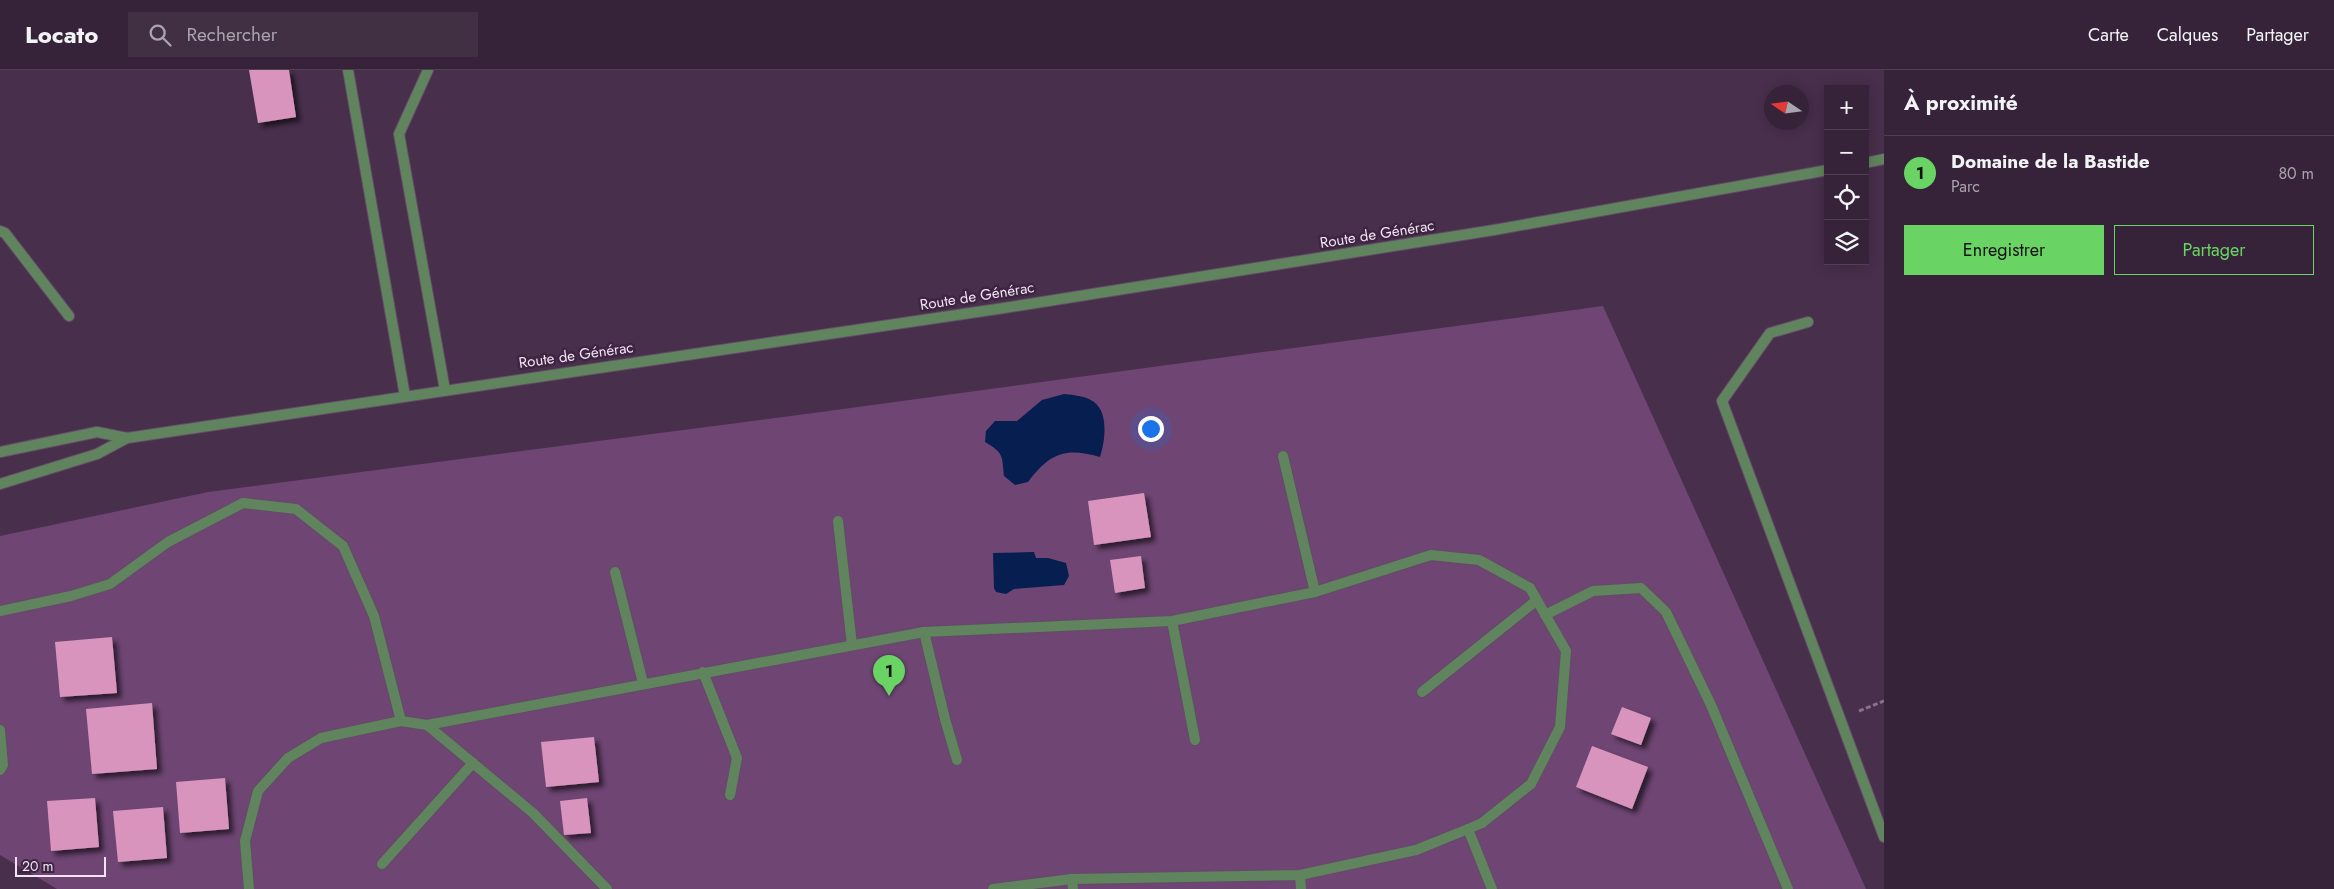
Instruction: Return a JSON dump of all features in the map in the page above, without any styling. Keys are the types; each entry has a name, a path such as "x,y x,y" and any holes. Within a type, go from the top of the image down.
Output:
{"street":[{"path":"348,70 405,396"},
{"path":"428,70 400,134 445,390"},
{"path":"1869,162 1884,159"},
{"name":"Route de Générac","path":"0,485 97,454 127,438 1004,308 1436,240 1824,171"},
{"path":"0,231 5,233 69,316"},
{"path":"1808,322 1770,333 1722,401 1884,837"},
{"name":"Route de Générac","path":"0,452 98,432 127,438"},
{"path":"1283,456 1314,592"},
{"path":"0,611 71,596 110,584 168,542 243,503 296,509 343,546 374,616 401,721"},
{"path":"838,521 852,645"},
{"path":"249,889 245,841 258,791 288,758 320,738 401,721 427,725 924,632 1172,621 1314,592 1431,555 1479,560 1530,588 1566,651 1560,728 1531,784 1482,823 1468,829 1416,850 1300,874 993,889"},
{"path":"614,572 644,683"},
{"path":"1545,615 1593,590 1642,588 1666,612 1711,705 1788,889"},
{"path":"1422,692 1537,600"},
{"path":"1172,621 1195,740"},
{"path":"924,632 945,719 958,760"},
{"path":"703,672 737,758 730,795"},
{"path":"427,725 533,813 607,889"},
{"path":"0,730 3,765 0,770"},
{"path":"382,864 473,763"},
{"path":"1468,829 1492,889"},
{"path":"1300,874 1301,889"}],"path":[{"path":"1840,718 1884,701"}],"shaded area":[{"path":"1603,306 1866,889 57,889 0,855 0,536 208,492 821,412"}],"water":[{"path":"1064,394 1087,398 1099,407 1104,420 1103,444 1100,457 1077,453 1059,455 1044,464 1028,482 1015,485 1004,476 1002,459 999,452 985,442 986,431 995,421 1017,421 1042,400"},
{"path":"1034,552 1036,558 1048,558 1066,563 1069,576 1064,585 1014,589 1006,594 996,592 994,588 993,553"}],"building":[{"path":"249,70 289,70 296,117 258,123"},
{"path":"1144,493 1151,537 1094,545 1088,501"},
{"path":"1141,556 1145,588 1115,593 1110,560"},
{"path":"112,637 117,693 60,697 55,642"},
{"path":"152,703 157,769 92,774 86,709"},
{"path":"1622,707 1651,718 1641,745 1611,734"},
{"path":"594,737 599,782 546,787 541,742"},
{"path":"1592,746 1648,767 1632,809 1576,787"},
{"path":"225,778 229,829 180,833 176,782"},
{"path":"95,798 99,847 51,851 47,801"},
{"path":"587,798 591,833 564,835 560,801"},
{"path":"163,807 167,858 118,862 113,811"}],"place":[{"name":"Domaine de la Bastide","path":"889,696"}]}
